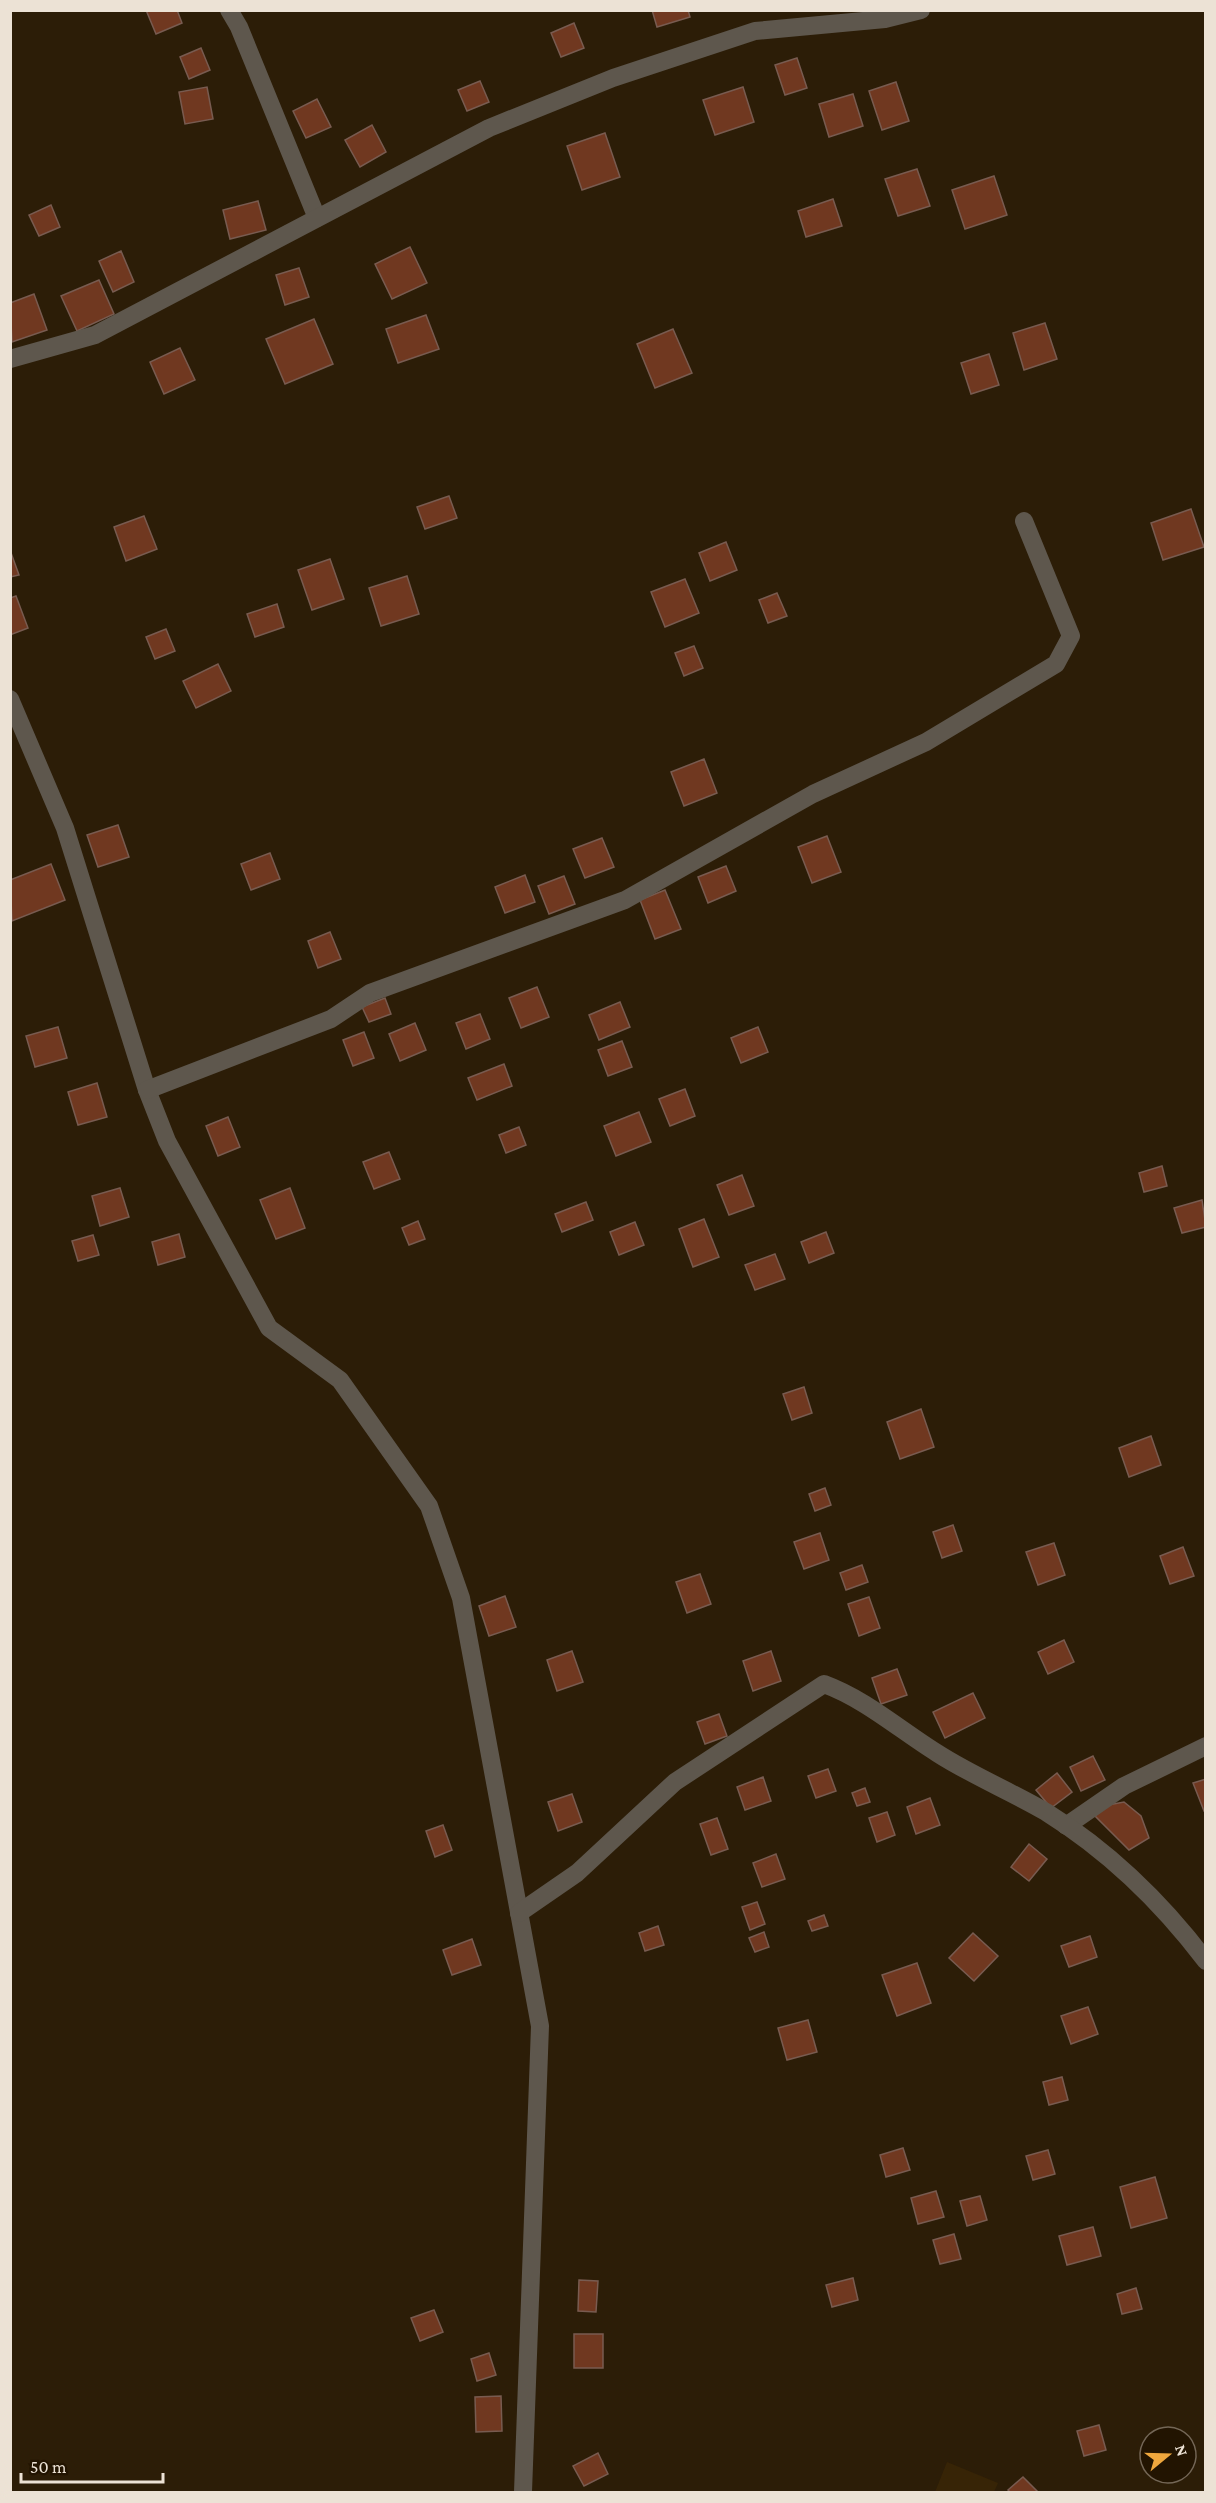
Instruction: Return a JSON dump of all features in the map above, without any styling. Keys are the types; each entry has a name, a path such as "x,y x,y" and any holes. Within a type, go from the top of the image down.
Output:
{"street":[{"path":"229,10 239,27 317,218"},
{"path":"10,359 95,335 489,128 613,78 755,31 885,19 921,10"},
{"path":"147,1090 332,1019 370,993 625,900 813,794 926,742 1056,664 1071,636 1024,521"},
{"path":"10,699 65,828 147,1090 167,1142 269,1328 340,1380 429,1506 461,1598 540,2026 523,2493"},
{"path":"519,1913 577,1873 675,1782 824,1684 845,1691 938,1754 1045,1812 1066,1826 1122,1868 1206,1961"},
{"path":"1066,1826 1124,1786 1206,1746"}],"shaded area":[{"path":"947,2462 998,2483 994,2492 935,2492"}],"building":[{"path":"146,10 177,10 182,23 156,34"},
{"path":"652,10 688,10 690,17 657,27"},
{"path":"574,23 584,48 561,57 551,33"},
{"path":"201,48 210,70 189,79 180,57"},
{"path":"797,58 807,88 785,95 775,65"},
{"path":"480,81 489,102 467,111 458,90"},
{"path":"896,82 909,121 882,130 869,91"},
{"path":"207,87 213,119 185,124 179,92"},
{"path":"743,87 754,122 715,135 703,100"},
{"path":"853,94 863,126 829,137 819,104"},
{"path":"317,99 331,127 306,138 293,111"},
{"path":"372,125 386,152 360,167 345,140"},
{"path":"605,133 620,177 582,190 567,146"},
{"path":"917,169 930,206 898,216 885,179"},
{"path":"994,176 1007,215 965,229 952,190"},
{"path":"833,199 842,226 806,237 798,211"},
{"path":"258,201 266,230 230,239 223,210"},
{"path":"51,205 60,227 39,236 29,215"},
{"path":"410,247 427,283 392,299 375,264"},
{"path":"121,251 134,282 113,292 99,261"},
{"path":"299,268 309,297 285,305 276,275"},
{"path":"99,280 114,314 77,331 61,296"},
{"path":"34,294 47,330 12,342 10,303"},
{"path":"426,315 439,349 398,363 386,329"},
{"path":"314,319 333,364 285,384 266,339"},
{"path":"1045,323 1057,359 1024,370 1013,333"},
{"path":"673,329 692,373 655,388 637,344"},
{"path":"180,348 195,380 164,394 150,362"},
{"path":"989,354 999,385 971,394 961,363"},
{"path":"449,496 457,518 425,529 417,507"},
{"path":"1191,509 1204,547 1163,560 1151,523"},
{"path":"144,516 157,549 126,561 114,527"},
{"path":"726,542 737,570 710,581 699,553"},
{"path":"10,550 19,575 10,577"},
{"path":"330,559 344,599 312,610 298,570"},
{"path":"407,576 419,614 381,626 369,588"},
{"path":"685,579 699,613 665,627 651,592"},
{"path":"777,593 787,616 768,623 759,600"},
{"path":"16,596 28,628 10,635 10,598"},
{"path":"277,604 284,627 255,637 247,614"},
{"path":"166,629 175,651 155,659 146,637"},
{"path":"694,646 703,668 684,676 675,653"},
{"path":"218,664 231,691 196,708 183,681"},
{"path":"704,759 717,793 684,806 671,772"},
{"path":"118,825 129,857 98,867 87,835"},
{"path":"827,836 841,872 812,883 798,847"},
{"path":"602,838 614,867 585,878 573,849"},
{"path":"270,853 280,879 251,890 241,864"},
{"path":"51,864 65,900 12,921 10,880"},
{"path":"726,866 736,891 708,903 698,877"},
{"path":"525,875 535,902 505,913 495,887"},
{"path":"564,876 575,904 549,914 538,886"},
{"path":"665,890 681,929 655,939 640,900"},
{"path":"330,932 341,959 318,968 308,941"},
{"path":"537,987 549,1017 521,1028 509,998"},
{"path":"385,998 391,1014 369,1022 362,1007"},
{"path":"620,1002 630,1027 599,1040 589,1015"},
{"path":"480,1014 490,1039 466,1049 456,1023"},
{"path":"415,1023 426,1050 400,1061 389,1034"},
{"path":"58,1027 67,1058 35,1067 26,1036"},
{"path":"758,1027 768,1052 741,1063 731,1038"},
{"path":"364,1032 374,1058 353,1066 343,1040"},
{"path":"622,1041 632,1067 608,1076 598,1050"},
{"path":"504,1064 512,1086 477,1100 468,1078"},
{"path":"97,1083 107,1117 78,1125 68,1092"},
{"path":"685,1089 695,1116 670,1126 659,1099"},
{"path":"639,1112 651,1142 616,1156 604,1126"},
{"path":"228,1117 240,1147 218,1156 206,1126"},
{"path":"519,1127 526,1145 506,1153 499,1135"},
{"path":"389,1152 400,1179 374,1189 363,1162"},
{"path":"1162,1166 1167,1186 1144,1192 1139,1173"},
{"path":"742,1175 754,1206 729,1215 717,1185"},
{"path":"120,1188 129,1217 100,1226 92,1196"},
{"path":"290,1188 305,1228 276,1239 260,1200"},
{"path":"1202,1200 1206,1227 1182,1233 1174,1208"},
{"path":"586,1202 593,1220 562,1232 555,1214"},
{"path":"704,1219 719,1257 693,1267 679,1229"},
{"path":"418,1221 425,1239 409,1245 402,1228"},
{"path":"635,1222 644,1245 619,1255 610,1232"},
{"path":"826,1232 834,1253 809,1263 801,1242"},
{"path":"179,1234 185,1257 158,1265 152,1242"},
{"path":"93,1235 99,1255 78,1261 72,1241"},
{"path":"775,1254 785,1279 755,1290 745,1265"},
{"path":"804,1387 812,1413 792,1420 783,1394"},
{"path":"921,1409 934,1447 900,1459 887,1422"},
{"path":"1151,1436 1161,1465 1129,1477 1119,1448"},
{"path":"825,1488 831,1505 815,1511 809,1494"},
{"path":"953,1525 962,1551 942,1558 933,1532"},
{"path":"820,1533 829,1560 804,1569 794,1542"},
{"path":"1054,1543 1065,1575 1038,1585 1026,1552"},
{"path":"1183,1547 1194,1576 1170,1584 1160,1556"},
{"path":"862,1565 868,1582 846,1590 840,1573"},
{"path":"700,1574 711,1604 687,1613 676,1582"},
{"path":"505,1596 516,1627 489,1636 479,1606"},
{"path":"869,1597 880,1628 859,1636 848,1604"},
{"path":"1064,1640 1074,1662 1048,1674 1038,1652"},
{"path":"572,1651 583,1682 557,1691 547,1660"},
{"path":"771,1651 781,1681 753,1691 743,1661"},
{"path":"897,1669 907,1695 881,1704 872,1678"},
{"path":"973,1693 985,1718 945,1738 933,1712"},
{"path":"719,1714 727,1736 705,1744 697,1722"},
{"path":"1093,1756 1105,1780 1081,1791 1070,1767"},
{"path":"828,1769 836,1791 816,1798 808,1776"},
{"path":"1057,1773 1072,1792 1051,1808 1036,1790"},
{"path":"763,1777 771,1801 745,1810 737,1787"},
{"path":"1206,1779 1206,1810 1204,1811 1193,1783"},
{"path":"865,1788 870,1802 857,1806 852,1793"},
{"path":"572,1794 582,1822 558,1831 548,1802"},
{"path":"930,1798 940,1825 916,1834 907,1807"},
{"path":"1124,1802 1141,1816 1149,1838 1129,1850 1095,1816 1108,1805"},
{"path":"887,1812 895,1835 877,1842 869,1818"},
{"path":"717,1818 728,1849 711,1855 700,1824"},
{"path":"443,1825 452,1850 435,1857 426,1831"},
{"path":"1029,1844 1047,1859 1029,1881 1011,1867"},
{"path":"776,1854 785,1879 762,1887 753,1863"},
{"path":"757,1902 765,1924 750,1930 742,1907"},
{"path":"824,1915 828,1926 812,1931 808,1921"},
{"path":"658,1926 664,1945 645,1951 639,1933"},
{"path":"764,1932 769,1947 755,1952 749,1938"},
{"path":"973,1933 998,1956 974,1981 949,1958"},
{"path":"1090,1936 1097,1957 1069,1967 1061,1946"},
{"path":"472,1939 481,1965 452,1975 443,1950"},
{"path":"917,1963 931,2003 897,2016 882,1975"},
{"path":"1088,2007 1098,2034 1071,2044 1061,2016"},
{"path":"808,2020 817,2052 787,2060 778,2028"},
{"path":"1062,2077 1068,2100 1049,2105 1043,2082"},
{"path":"903,2148 910,2170 886,2177 880,2155"},
{"path":"1048,2150 1055,2174 1033,2180 1026,2156"},
{"path":"1155,2177 1167,2218 1131,2228 1120,2187"},
{"path":"936,2191 944,2217 918,2224 911,2198"},
{"path":"980,2196 987,2220 967,2226 960,2201"},
{"path":"1093,2227 1101,2256 1067,2265 1059,2236"},
{"path":"954,2234 961,2259 940,2264 933,2240"},
{"path":"853,2278 858,2300 832,2307 826,2285"},
{"path":"579,2280 598,2281 596,2312 578,2311"},
{"path":"1136,2288 1142,2309 1122,2314 1117,2294"},
{"path":"434,2310 443,2332 420,2341 411,2318"},
{"path":"574,2334 603,2334 603,2368 574,2368"},
{"path":"489,2353 496,2375 477,2381 471,2359"},
{"path":"501,2396 502,2431 476,2432 475,2397"},
{"path":"1099,2425 1106,2450 1084,2456 1077,2431"},
{"path":"598,2453 608,2474 584,2486 573,2466"},
{"path":"1023,2477 1038,2492 1010,2492 1008,2490"}]}
